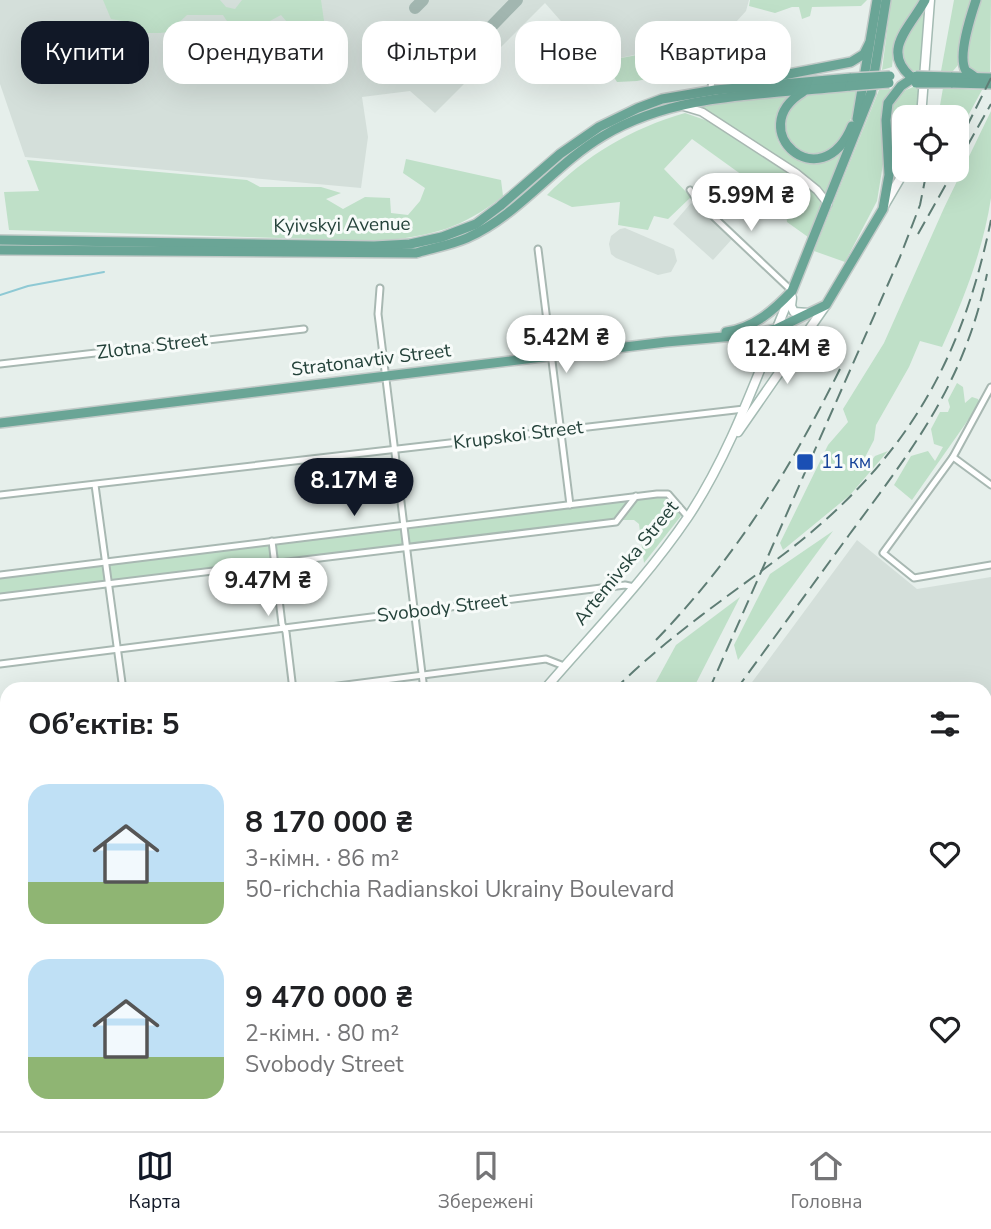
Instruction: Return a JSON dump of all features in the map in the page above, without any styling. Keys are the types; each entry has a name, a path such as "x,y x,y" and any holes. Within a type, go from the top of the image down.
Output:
{"main road":[{"path":"852,145 877,0"},
{"name":"Artemivska Street","path":"725,452 871,93 886,0"},
{"path":"912,79 897,61 897,50 927,0"},
{"path":"922,105 927,0"},
{"path":"976,0 963,60 966,71 975,80 991,84"},
{"path":"713,90 753,79 851,62 864,54 869,44"},
{"path":"851,82 991,78"},
{"path":"883,209 889,175 886,120 888,103 901,86 912,79"},
{"name":"Kyivskyi Avenue","path":"0,240 374,246 410,244 442,237 476,224 527,182 603,135 663,104 713,90 851,82"},
{"name":"Kyivskyi Avenue","path":"678,100 699,101 806,90 851,82"},
{"path":"806,90 794,98 780,121 783,143 793,153 804,158 830,156 839,149 848,137 858,112"},
{"name":"Kyivskyi Avenue","path":"0,250 416,253 477,233 536,188 547,172"},
{"path":"527,182 536,188"},
{"name":"Artemivska Street","path":"551,682 634,587 688,517 725,452 826,305 898,182"},
{"path":"792,292 791,306 794,312 808,313"},
{"path":"666,342 735,331 773,311 792,292"},
{"name":"Stratonavtiv Street","path":"0,424 666,342 746,335 776,329 826,305"},
{"path":"746,335 763,336 768,350"}],"street":[{"path":"713,84 713,90"},
{"path":"678,100 702,112 796,173 817,190 828,204"},
{"path":"690,190 699,203 792,292"},
{"path":"538,249 570,505"},
{"path":"380,288 378,314 384,377 423,682"},
{"name":"Zlotna Street","path":"0,364 304,328"},
{"path":"990,389 953,457 883,554 914,578 991,565"},
{"name":"Krupskoi Street","path":"0,495 744,409"},
{"path":"953,457 991,485"},
{"path":"95,485 122,682"},
{"path":"0,575 636,496 668,494 688,517"},
{"path":"0,597 616,522 636,496"},
{"path":"272,541 292,682"},
{"name":"Svobody Street","path":"0,664 625,585 634,587"},
{"path":"368,682 546,659 564,666"}],"shaded area":[{"path":"0,0 749,0 746,11 737,21 635,21 635,55 621,58 621,21 561,21 545,3 527,21 515,21 515,33 501,47 501,21 362,21 362,84 464,84 435,113 410,91 362,97 368,137 361,188 25,157 0,84"},
{"path":"691,203 732,239 713,260 673,224"},
{"path":"625,228 674,249 677,261 671,272 658,275 611,254 611,236"},
{"path":"857,540 917,589 991,577 991,682 752,682"}],"green space":[{"path":"103,0 220,0 226,7 235,9 242,0 321,0 324,21 286,21 281,15 270,21 227,21 223,15 187,15 181,21 163,21 163,33 149,33 149,21 111,19"},
{"path":"750,0 867,0 861,6 812,7 810,16 802,19 799,7 775,13 749,6"},
{"path":"891,0 921,0 894,47 892,67 882,70"},
{"path":"954,0 972,0 967,11 958,65 953,71 941,71"},
{"path":"980,0 991,0 990,73 973,70 967,60 970,33"},
{"path":"927,2 923,71 913,71 905,66 900,49"},
{"path":"635,55 635,81 621,82 621,58"},
{"path":"913,87 922,88 920,105 892,105 892,182 895,182 891,189 891,107 894,100 898,95"},
{"path":"943,88 982,90 969,114 969,105 940,105"},
{"path":"891,89 881,122 883,164 877,201 845,262 814,251 879,90"},
{"path":"859,90 848,125 840,140 827,154 805,155 788,145 784,121 799,101 815,93"},
{"path":"797,94 778,122 777,135 780,145 787,153 809,161 833,156 844,149 828,197 811,180 703,111 690,106"},
{"path":"991,111 991,198 988,217 972,274 942,347 920,341 909,367 876,425 874,440 862,463 867,467 875,456 888,451 850,495 783,550 780,543 828,445 848,422 843,409 884,343 957,182 969,182 969,156"},
{"path":"685,113 708,121 813,190 822,205 808,237 787,222 786,213 773,191 749,180 692,139 664,169 691,197 668,219 654,216 648,230 618,225 620,202 572,207 547,195 577,168 610,145 646,127"},
{"path":"406,159 501,180 503,196 474,216 446,229 382,241 9,230 4,192 39,191 27,160 247,180 260,187 321,187 341,193 326,199 343,209 365,197 390,198 391,213 408,215 420,201 425,188 403,173"},
{"path":"957,383 963,387 965,403 972,397 980,403 912,500 894,485 911,456 928,451 935,461 943,447 934,444 931,429 940,412 948,412 948,400"},
{"path":"666,497 681,516 644,563 639,524 634,520 615,520 0,594 0,577"},
{"path":"833,531 738,660 734,645 770,574"},
{"path":"740,597 697,682 656,682 676,645"}],"waterway":[{"path":"0,295 28,286 104,272"}],"taxiway":[{"path":"415,8 423,0"},
{"path":"497,21 517,0"}],"railway":[{"path":"969,122 991,78"},
{"path":"969,143 991,104"},
{"path":"713,682 900,257 920,205 925,182"},
{"path":"918,234 947,182"},
{"path":"622,682 675,636 826,520 862,484 893,447 920,408 963,321 991,220"},
{"path":"742,682 895,473 934,413 965,349 987,274"},
{"path":"656,640 712,576 761,509 803,439 843,363"}],"place":[{"name":"11 км","path":"805,462"}]}
